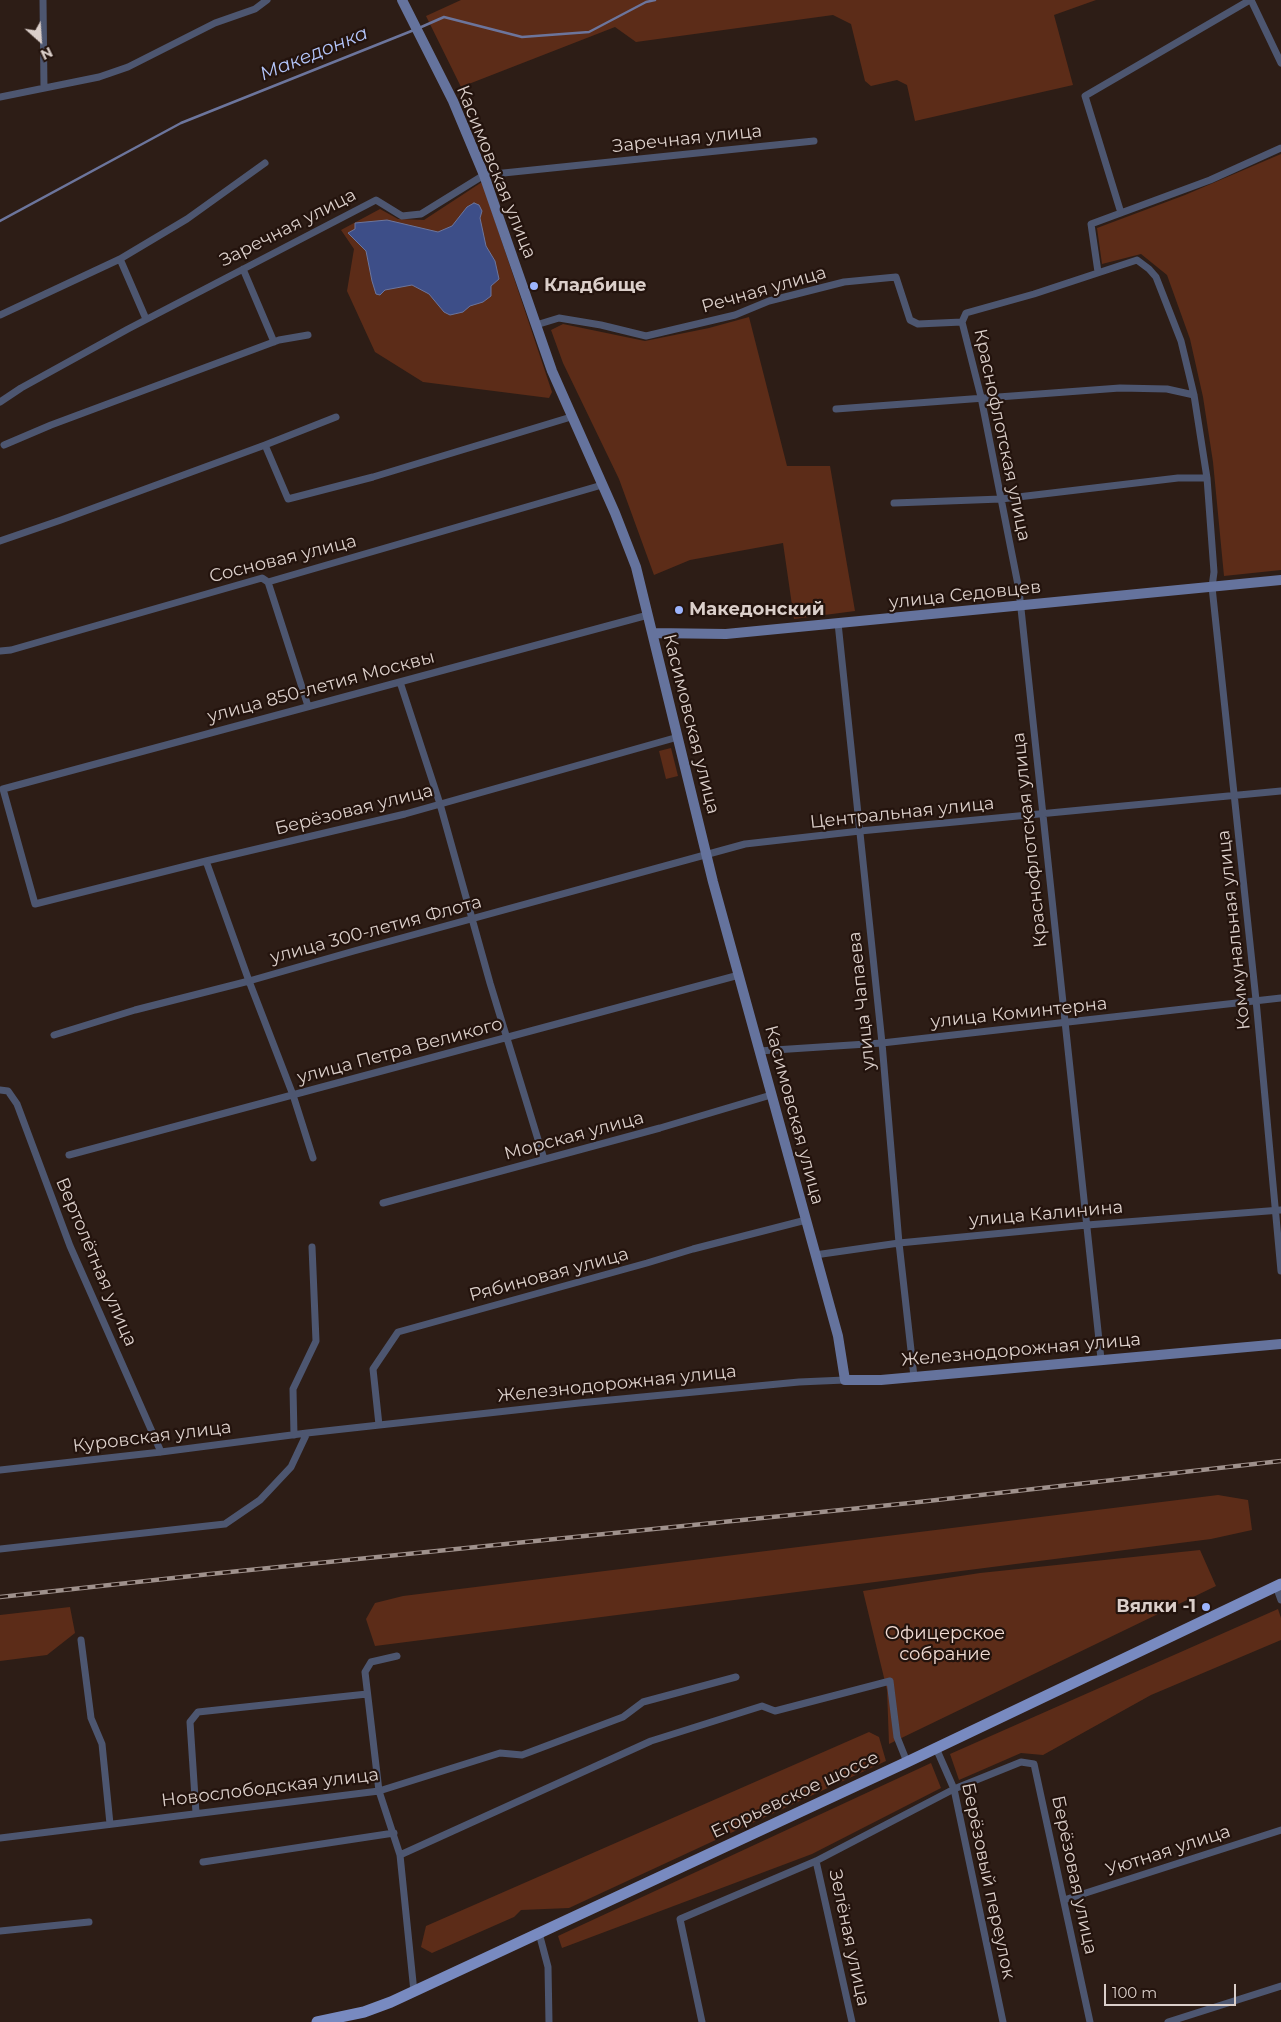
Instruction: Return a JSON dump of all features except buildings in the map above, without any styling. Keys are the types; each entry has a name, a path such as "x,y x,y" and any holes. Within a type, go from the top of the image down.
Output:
{"main road":[{"name":"Касимовская улица","path":"402,0 424,40 484,175 552,371 629,548 653,633 706,854 838,1336 845,1380"},
{"name":"улица Седовцев","path":"653,633 726,634 1281,580"},
{"name":"Железнодорожная улица","path":"845,1380 914,1377 1281,1344"},
{"name":"Егорьевское шоссе","path":"318,2022 377,2008 414,1992 907,1762 1279,1585"}],"street":[{"path":"43,0 44,88"},
{"path":"0,97 98,77 128,67 198,31 255,9 267,0"},
{"path":"1121,213 1085,96 1251,0 1281,63"},
{"name":"Заречная улица","path":"0,402 21,388 146,319 376,200 402,216 422,214 484,175 814,140"},
{"path":"962,322 966,313 1034,294 1098,272 1091,224 1210,180 1281,148"},
{"path":"0,315 120,259 187,219 265,163"},
{"path":"120,259 146,319"},
{"name":"Коммунальная улица","path":"1098,272 1137,260 1149,268 1156,277 1181,341 1194,395 1207,478 1214,572 1212,587 1236,795 1278,1210 1281,1271"},
{"path":"243,269 274,342"},
{"name":"Речная улица","path":"536,325 559,318 601,325 646,336 735,315 769,300 844,282 896,277 910,320 918,324 962,322"},
{"name":"Краснофлотская улица","path":"962,322 981,397 1019,590 1101,1359"},
{"path":"4,445 51,425 274,342 308,335"},
{"path":"836,409 1120,388 1167,389 1194,395"},
{"path":"0,541 265,445 336,417"},
{"path":"265,445 288,499 373,477 571,417"},
{"path":"894,503 1001,499 1178,478 1207,478"},
{"name":"Сосновая улица","path":"0,652 262,578 268,582 602,485"},
{"path":"268,582 308,706"},
{"name":"улица 850-летия Москвы","path":"35,904 3,789 648,615"},
{"name":"улица Чапаева","path":"838,623 882,1043 899,1243 914,1377"},
{"path":"400,682 440,804 472,920 544,1159"},
{"name":"Берёзовая улица","path":"35,904 206,860 405,814 678,736"},
{"name":"Центральная улица","path":"706,854 747,844 860,831 1281,791"},
{"name":"улица 300-летия Флота","path":"54,1035 135,1010 249,981 354,950 472,920 706,854"},
{"path":"206,860 249,981 293,1095 313,1158"},
{"name":"улица Петра Великого","path":"69,1155 739,975"},
{"name":"улица Коминтерна","path":"759,1051 882,1043 1281,998"},
{"name":"Вертолётная улица","path":"0,1090 8,1091 17,1104 70,1246 161,1452"},
{"name":"Морская улица","path":"383,1203 660,1128 771,1094"},
{"name":"улица Калинина","path":"815,1254 899,1243 1087,1225 1278,1210"},
{"name":"Рябиновая улица","path":"379,1425 373,1369 398,1332 692,1249 806,1220"},
{"path":"294,1435 293,1389 316,1341 312,1247"},
{"name":"Железнодорожная улица","path":"307,1433 579,1403 799,1382 845,1380"},
{"path":"0,1549 225,1524 260,1500 291,1467 307,1433"},
{"name":"Куровская улица","path":"0,1470 307,1433"},
{"path":"1279,1585 1281,1600"},
{"path":"81,1640 92,1718 102,1744 110,1824"},
{"path":"397,1656 371,1662 364,1672 379,1791 400,1855 414,1992"},
{"name":"Новослободская улица","path":"0,1838 379,1791 500,1753 522,1755 623,1716 643,1702 736,1677"},
{"path":"400,1855 652,1741 762,1706 775,1711 890,1681 897,1737 907,1762"},
{"path":"196,1813 190,1722 198,1712 367,1694"},
{"name":"Берёзовый переулок","path":"936,1748 954,1789 1003,2022"},
{"name":"Берёзовая улица","path":"954,1789 1021,1762 1034,1764 1090,2022"},
{"path":"702,2022 680,1919 816,1861 954,1789"},
{"name":"Уютная улица","path":"1064,1900 1281,1830"},
{"path":"203,1862 394,1833"},
{"name":"Зелёная улица","path":"816,1861 852,2022"},
{"path":"0,1931 89,1922"},
{"path":"539,1933 548,1967 549,2022"},
{"path":"1168,2022 1281,1986"}],"green space":[{"path":"461,0 1096,0 1054,15 1073,85 915,121 907,85 897,80 871,86 865,81 851,24 833,15 636,42 615,27 461,87 426,16"},
{"path":"1281,154 1281,570 1224,576 1213,462 1203,397 1190,339 1167,275 1141,254 1102,264 1097,228 1185,195"},
{"path":"482,182 552,392 549,398 423,382 375,352 347,291 354,249 341,230 380,209 398,219 424,220"},
{"path":"749,317 787,466 830,466 855,611 794,619 783,543 690,560 654,575 619,479 563,363 551,330 563,324 645,341 709,328"},
{"path":"671,748 678,776 666,779 659,751"},
{"path":"1218,1495 1248,1500 1252,1530 1211,1539 375,1646 366,1619 375,1603 403,1596"},
{"name":"Офицерское собрание","path":"1200,1550 1216,1586 889,1744 887,1690 863,1591 980,1573"},
{"path":"70,1607 75,1633 47,1655 0,1661 0,1615"},
{"path":"1278,1609 1281,1618 1281,1640 1151,1695 1043,1755 1021,1753 959,1780 950,1754"},
{"path":"869,1732 879,1737 886,1761 569,1908 521,1910 514,1917 432,1953 421,1947 426,1926"},
{"path":"931,1763 941,1788 812,1854 562,1948 558,1936"}],"water":[{"path":"474,203 479,205 482,211 480,218 486,246 495,261 499,279 491,286 491,296 483,302 470,306 463,312 450,315 444,312 429,294 412,285 385,290 380,295 376,294 366,251 348,233 355,229 355,223 387,220 438,232 452,226 467,207"}],"waterway":[{"name":"Македонка","path":"419,28 444,17 522,37 589,32 646,2 655,0"},
{"name":"Македонка","path":"0,221 181,123 414,30"}],"railway":[{"path":"0,1597 910,1503 1281,1461"}],"place":[{"name":"Кладбище","path":"534,286"},
{"name":"Македонский","path":"679,610"},
{"name":"Вялки -1","path":"1206,1607"}]}
